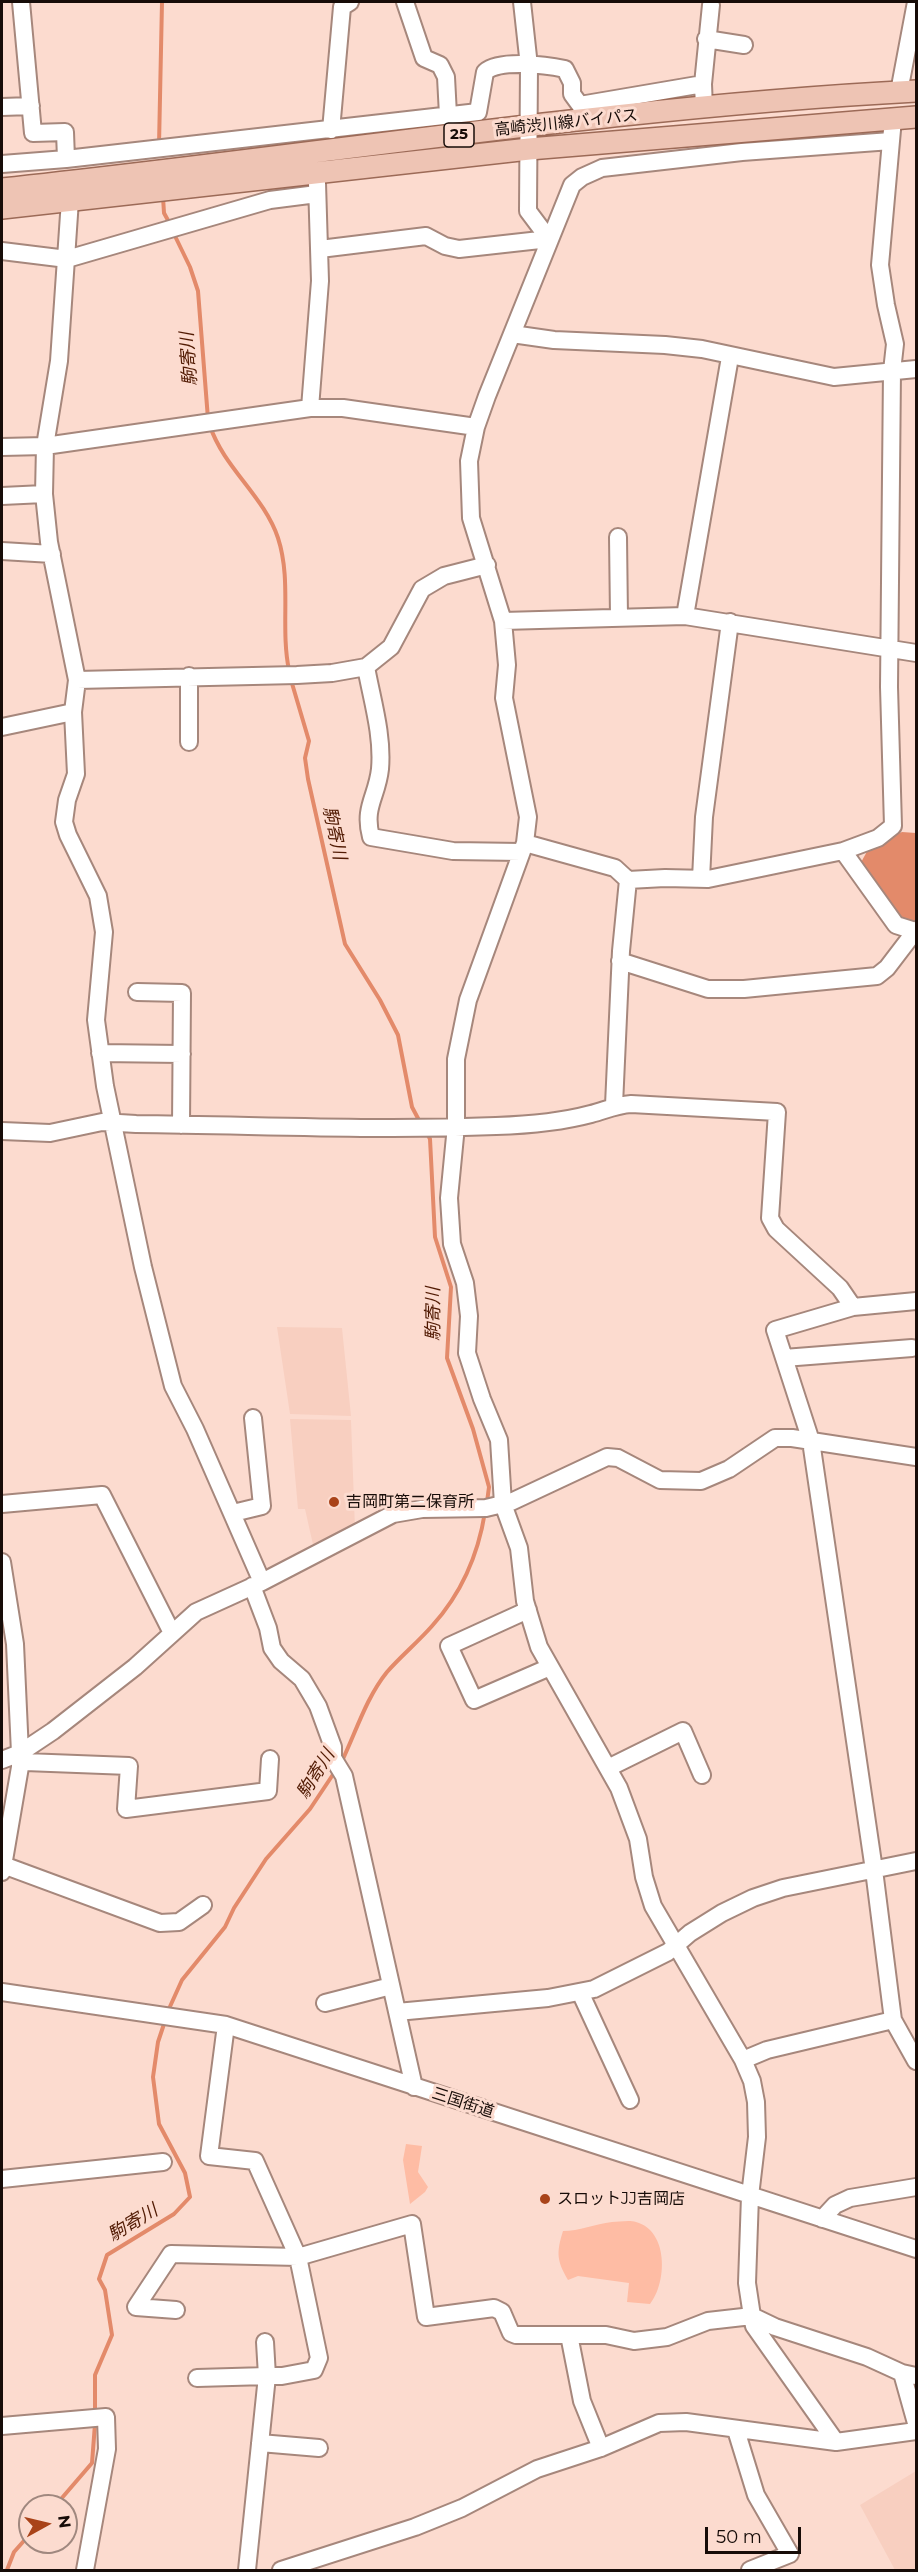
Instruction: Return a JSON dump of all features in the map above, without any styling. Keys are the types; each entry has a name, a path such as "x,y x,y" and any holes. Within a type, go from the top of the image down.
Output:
{"main road":[{"name":"高崎渋川線バイパス","path":"2,189 530,126 704,108 908,91"},
{"name":"高崎渋川線バイパス","path":"2,208 70,200 317,184 529,149 916,117"}],"street":[{"path":"21,2 33,133 65,132 66,159"},
{"path":"331,129 342,7 350,2"},
{"path":"405,2 424,58 440,65 446,77 448,116"},
{"path":"522,2 529,66 528,211 549,239"},
{"path":"908,91 916,2"},
{"path":"704,108 706,39 711,5"},
{"path":"706,39 744,45"},
{"path":"2,164 66,159 478,112 483,96 485,72 490,67 500,64 553,66 565,69 572,83 572,94 580,105 703,84"},
{"path":"2,106 31,106"},
{"path":"366,667 377,721 380,760 376,786 368,810 371,837 453,851 523,847 615,868 628,880 701,879 843,851 878,838 893,826 889,687 892,371 895,344 880,265 893,119"},
{"path":"836,2442 754,2326 747,2283 750,2196 757,2137 756,2102 752,2081 743,2060 653,1906 644,1878 638,1839 629,1813 608,1768 539,1647 528,1610 519,1548 502,1504 498,1440 467,1353 469,1316 465,1283 452,1244 449,1198 456,1125 456,1059 468,1000 523,847 528,818 504,698 507,665 502,621 471,518 469,461 476,427 549,239 572,185 582,177 602,168 742,152 891,141"},
{"path":"2,251 67,259 270,200 317,184 320,281 310,408"},
{"path":"70,200 59,361 45,446 44,494 52,554 77,680 73,712 76,774 67,800 64,822 98,896 104,932 96,1020 100,1053 143,1267 173,1386 233,1513 257,1584 272,1648 282,1661 302,1679 318,1706 344,1776 414,2087"},
{"path":"320,249 426,236 445,246 459,249 549,239"},
{"path":"512,334 554,340 702,349 730,357 834,377 916,369"},
{"path":"685,616 730,357"},
{"path":"2,447 45,446 310,408 343,408 476,427"},
{"path":"2,496 44,494"},
{"path":"618,537 619,617"},
{"path":"2,551 52,554"},
{"path":"77,680 297,675 332,673 366,667 391,647 422,589 444,576 487,565"},
{"path":"502,621 685,616 916,653"},
{"path":"701,879 704,817 730,622"},
{"path":"189,676 189,742"},
{"path":"2,727 73,712"},
{"path":"620,961 708,989 744,989 877,976 887,968 916,930 896,925 843,851"},
{"path":"614,1105 620,961 628,880"},
{"path":"137,992 182,993 181,1125"},
{"path":"100,1053 182,1054"},
{"path":"2,1131 50,1133 113,1121 181,1125 496,1126 556,1121 592,1113 614,1105 777,1112 770,1218 776,1229 840,1288 853,1307"},
{"path":"916,1302 853,1307 774,1329 810,1441 874,1870 893,2020 916,2061"},
{"path":"784,1358 912,1348"},
{"path":"233,1513 262,1506 253,1418"},
{"path":"2,1760 20,1754 135,1667 196,1612 257,1584 393,1514 422,1509 486,1508 511,1502 607,1457 618,1458 660,1480 701,1481 729,1469 775,1438 916,1457"},
{"path":"2,1504 102,1495 172,1633"},
{"path":"2,1562 15,1644 20,1754 20,1767 2,1869 159,1923 179,1922 202,1905"},
{"path":"528,1610 449,1646 474,1700 550,1667"},
{"path":"608,1768 683,1731 702,1775"},
{"path":"20,1754 25,1762 129,1766 126,1809 268,1791 270,1759"},
{"path":"397,2012 548,1998 594,1989 668,1952 714,1918 753,1898 783,1888 916,1861"},
{"path":"325,2003 391,1986"},
{"name":"三国街道","path":"2,1992 226,2025 916,2249"},
{"path":"580,1992 630,2100"},
{"path":"743,2060 767,2050 893,2020"},
{"path":"197,2378 282,2376 314,2370 319,2358 298,2258 255,2161 209,2156 226,2025"},
{"path":"2,2179 164,2162"},
{"path":"822,2218 835,2205 850,2198 916,2187"},
{"path":"176,2310 136,2307 171,2254 298,2258 412,2224 426,2317 494,2308 502,2312 511,2333 516,2335 606,2336 634,2341 667,2337 708,2321 752,2316 775,2326 867,2356 909,2375 916,2423"},
{"path":"569,2335 582,2401 601,2448"},
{"path":"247,2571 267,2376 265,2342"},
{"path":"2,2426 106,2417 107,2449 85,2571"},
{"path":"280,2571 320,2563 415,2527 462,2508 537,2469 601,2448 659,2423 686,2422 836,2442 916,2431"},
{"path":"736,2430 756,2495 790,2554 750,2571"},
{"path":"260,2443 319,2448"}],"shaded area":[{"path":"902,832 916,833 916,924 898,922 859,866 870,846"},
{"path":"277,1327 342,1328 351,1416 290,1414"},
{"path":"290,1419 351,1420 355,1529 314,1549 305,1509 298,1509"},
{"path":"406,2144 422,2146 418,2172 428,2187 410,2204 403,2160"},
{"path":"612,2222 636,2222 647,2227 659,2246 662,2258 660,2284 650,2304 627,2302 629,2283 578,2276 568,2280 559,2257 559,2245 563,2231"},
{"path":"916,2471 916,2570 895,2570 860,2505"}],"waterway":[{"name":"駒寄川","path":"159,145 162,2"},
{"name":"駒寄川","path":"163,197 164,213 170,224"},
{"name":"駒寄川","path":"174,234 190,267 198,291 208,419"},
{"name":"駒寄川","path":"210,426 216,441 272,523 278,538 284,571 285,637 289,670"},
{"name":"駒寄川","path":"291,680 309,741 305,758 308,779 345,944 380,1000 398,1035 412,1107 421,1124"},
{"name":"駒寄川","path":"427,1133 430,1139 435,1237 451,1287 447,1358 473,1429 489,1487 487,1502"},
{"name":"駒寄川","path":"342,1761 367,1704 380,1682 392,1666 443,1613 460,1587 473,1559 485,1512"},
{"name":"駒寄川","path":"168,2011 182,1980 225,1927 234,1908 266,1859 310,1809 336,1770"},
{"name":"駒寄川","path":"95,2413 95,2375 112,2335 105,2290 99,2279 107,2255 174,2214 190,2197 185,2173 159,2124 153,2077 158,2042 165,2021"},
{"name":"駒寄川","path":"65,2494 92,2463 95,2424"},
{"name":"駒寄川","path":"7,2570 18,2548"}],"place":[{"name":"吉岡町第二保育所","path":"334,1502"},
{"name":"スロットJJ吉岡店","path":"545,2199"}]}
